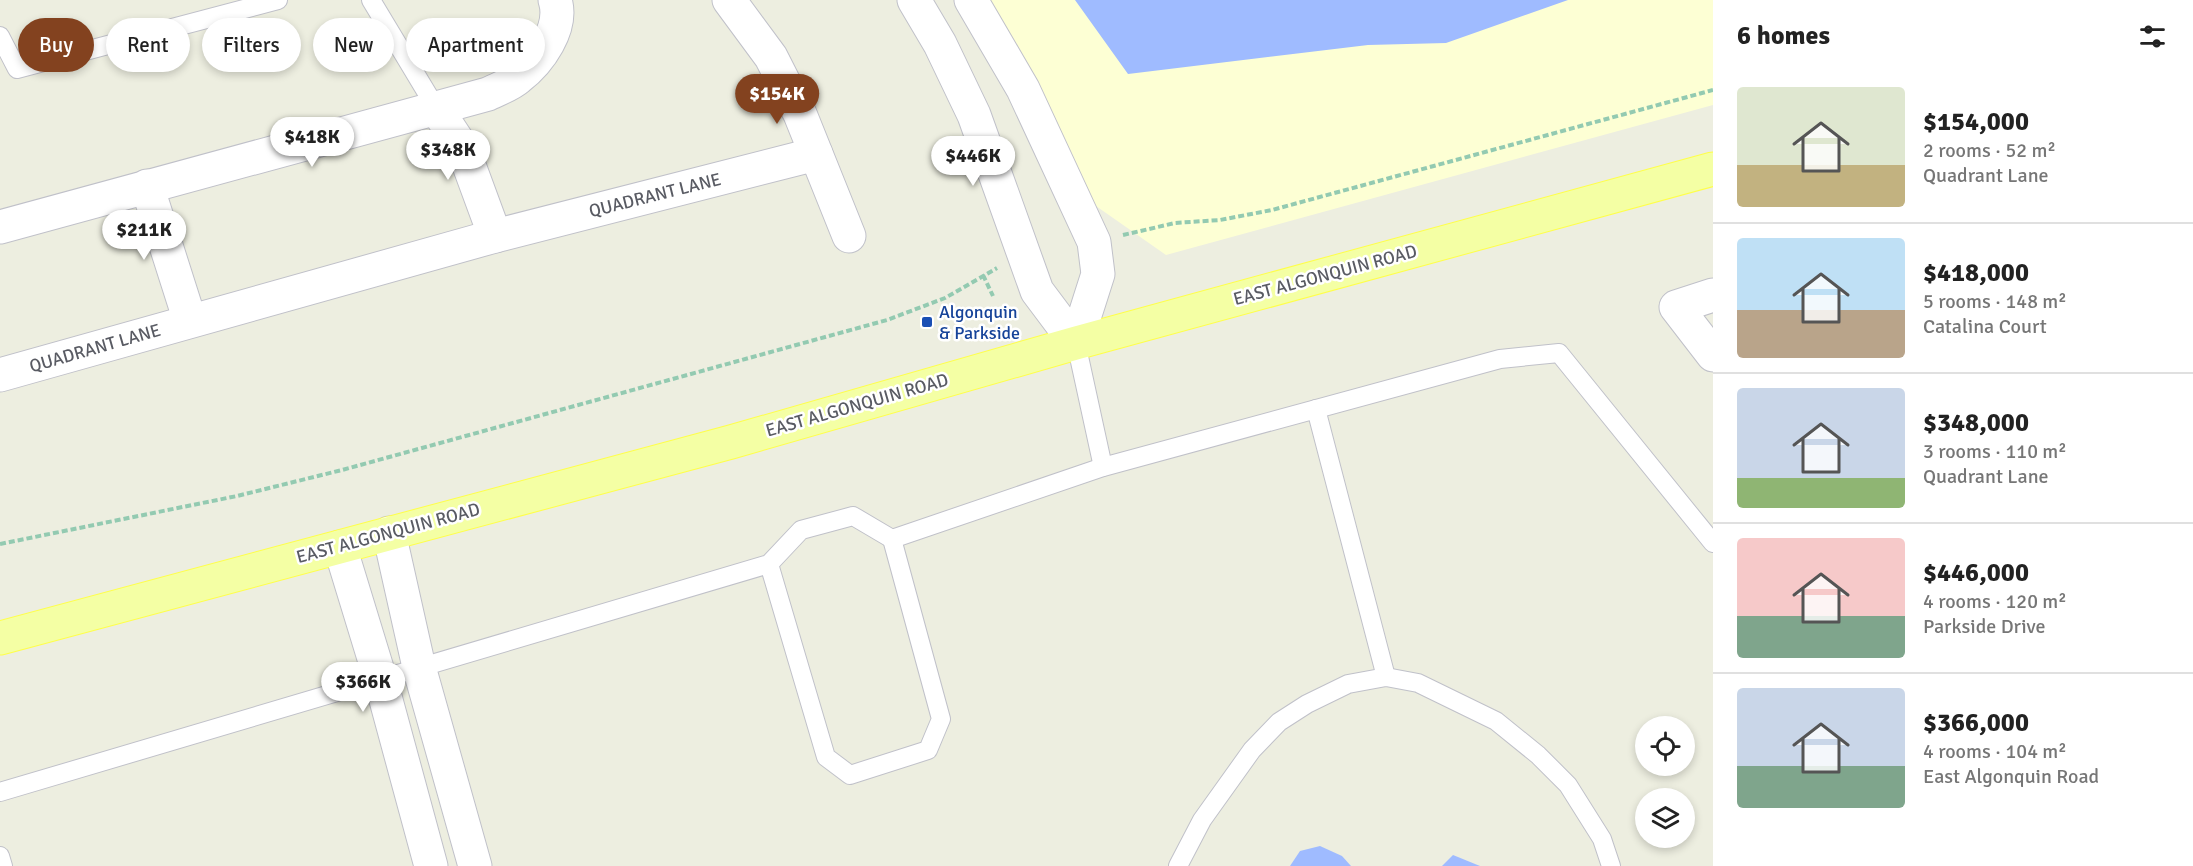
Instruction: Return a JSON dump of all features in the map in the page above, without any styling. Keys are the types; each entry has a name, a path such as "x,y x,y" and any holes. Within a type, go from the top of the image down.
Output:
{"main road":[{"name":"EAST ALGONQUIN ROAD","path":"0,638 731,442 1076,343 1713,169"}],"street":[{"path":"729,0 771,57 800,114 849,236"},
{"path":"914,0 940,44 974,115 1037,291 1076,343"},
{"path":"971,0 1023,89 1094,242 1098,274 1076,343"},
{"path":"0,227 488,94 518,79 545,51 555,11"},
{"path":"436,108 463,149 495,236"},
{"name":"QUADRANT LANE","path":"0,375 495,236 816,154"},
{"path":"147,186 190,321"},
{"path":"1713,295 1676,307 1713,355"},
{"path":"389,533 419,667 476,866"},
{"path":"340,546 380,678 431,866"}],"lane":[{"path":"0,36 17,69 278,0"},
{"path":"371,0 436,108"},
{"path":"1076,343 1103,467"},
{"path":"892,539 1103,467 1500,358 1559,353 1713,543"},
{"path":"1316,409 1386,676"},
{"path":"0,792 769,564 801,530 853,516 892,539 941,719 928,750 850,774 826,757 769,564"},
{"path":"1178,866 1202,820 1252,750 1279,722 1307,704 1348,684 1386,676 1418,682 1496,721 1538,755 1568,785 1602,839 1611,866"},
{"path":"0,855 3,866"}],"path":[{"path":"1123,235 1175,223 1220,220 1272,210 1713,90"},
{"path":"0,544 237,496 887,320 945,298 992,270"},
{"path":"983,275 993,296"}],"shaded area":[{"path":"983,0 1713,0 1713,105 1166,255 1096,206"}],"water":[{"path":"1075,0 1568,0 1446,43 1368,45 1128,74"},
{"path":"1320,846 1342,856 1351,866 1290,866 1300,851"},
{"path":"1453,855 1480,866 1442,866"}],"place":[{"name":"Algonquin & Parkside","path":"927,322"}]}
